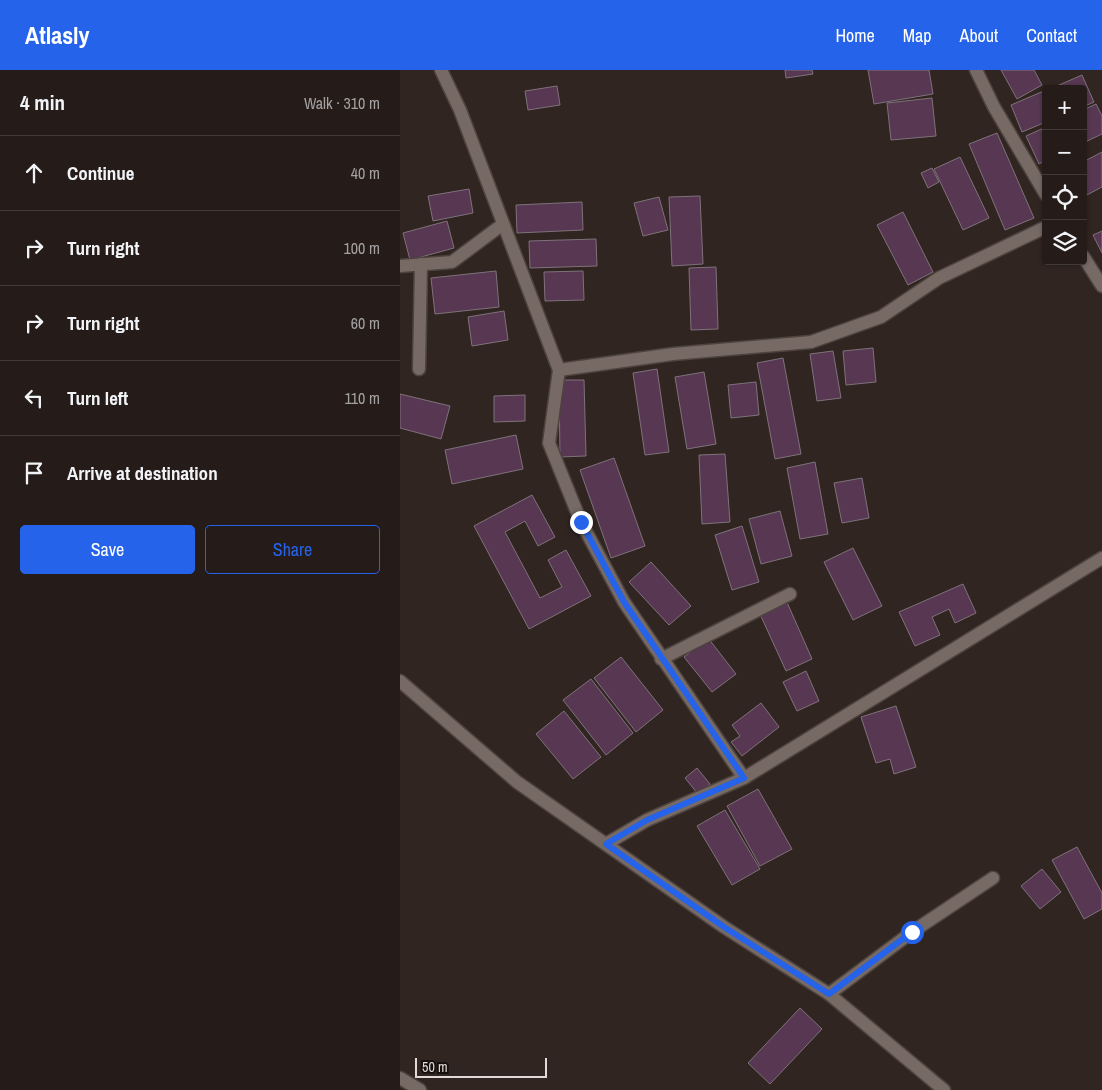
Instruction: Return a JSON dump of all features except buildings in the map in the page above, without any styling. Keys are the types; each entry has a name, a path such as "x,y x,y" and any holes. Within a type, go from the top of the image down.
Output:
{"street":[{"path":"441,70 460,110 559,370 549,443 581,522 624,602 644,629 661,659 744,778"},
{"path":"976,70 994,107 1042,188"},
{"path":"400,266 452,262 503,224"},
{"path":"559,370 673,354 811,342 881,317 939,278 1042,230"},
{"path":"1087,262 1102,286"},
{"path":"419,369 422,264"},
{"path":"606,844 647,820 744,778 1102,558"},
{"path":"661,659 790,594"},
{"path":"400,680 499,768 724,927 829,994 944,1090"},
{"path":"829,994 912,932 993,878"},
{"path":"400,1078 420,1090"}],"route":[{"path":"581,522 624,602 644,629 661,659 744,778 647,820 606,844 724,927 829,994 912,932"}]}
